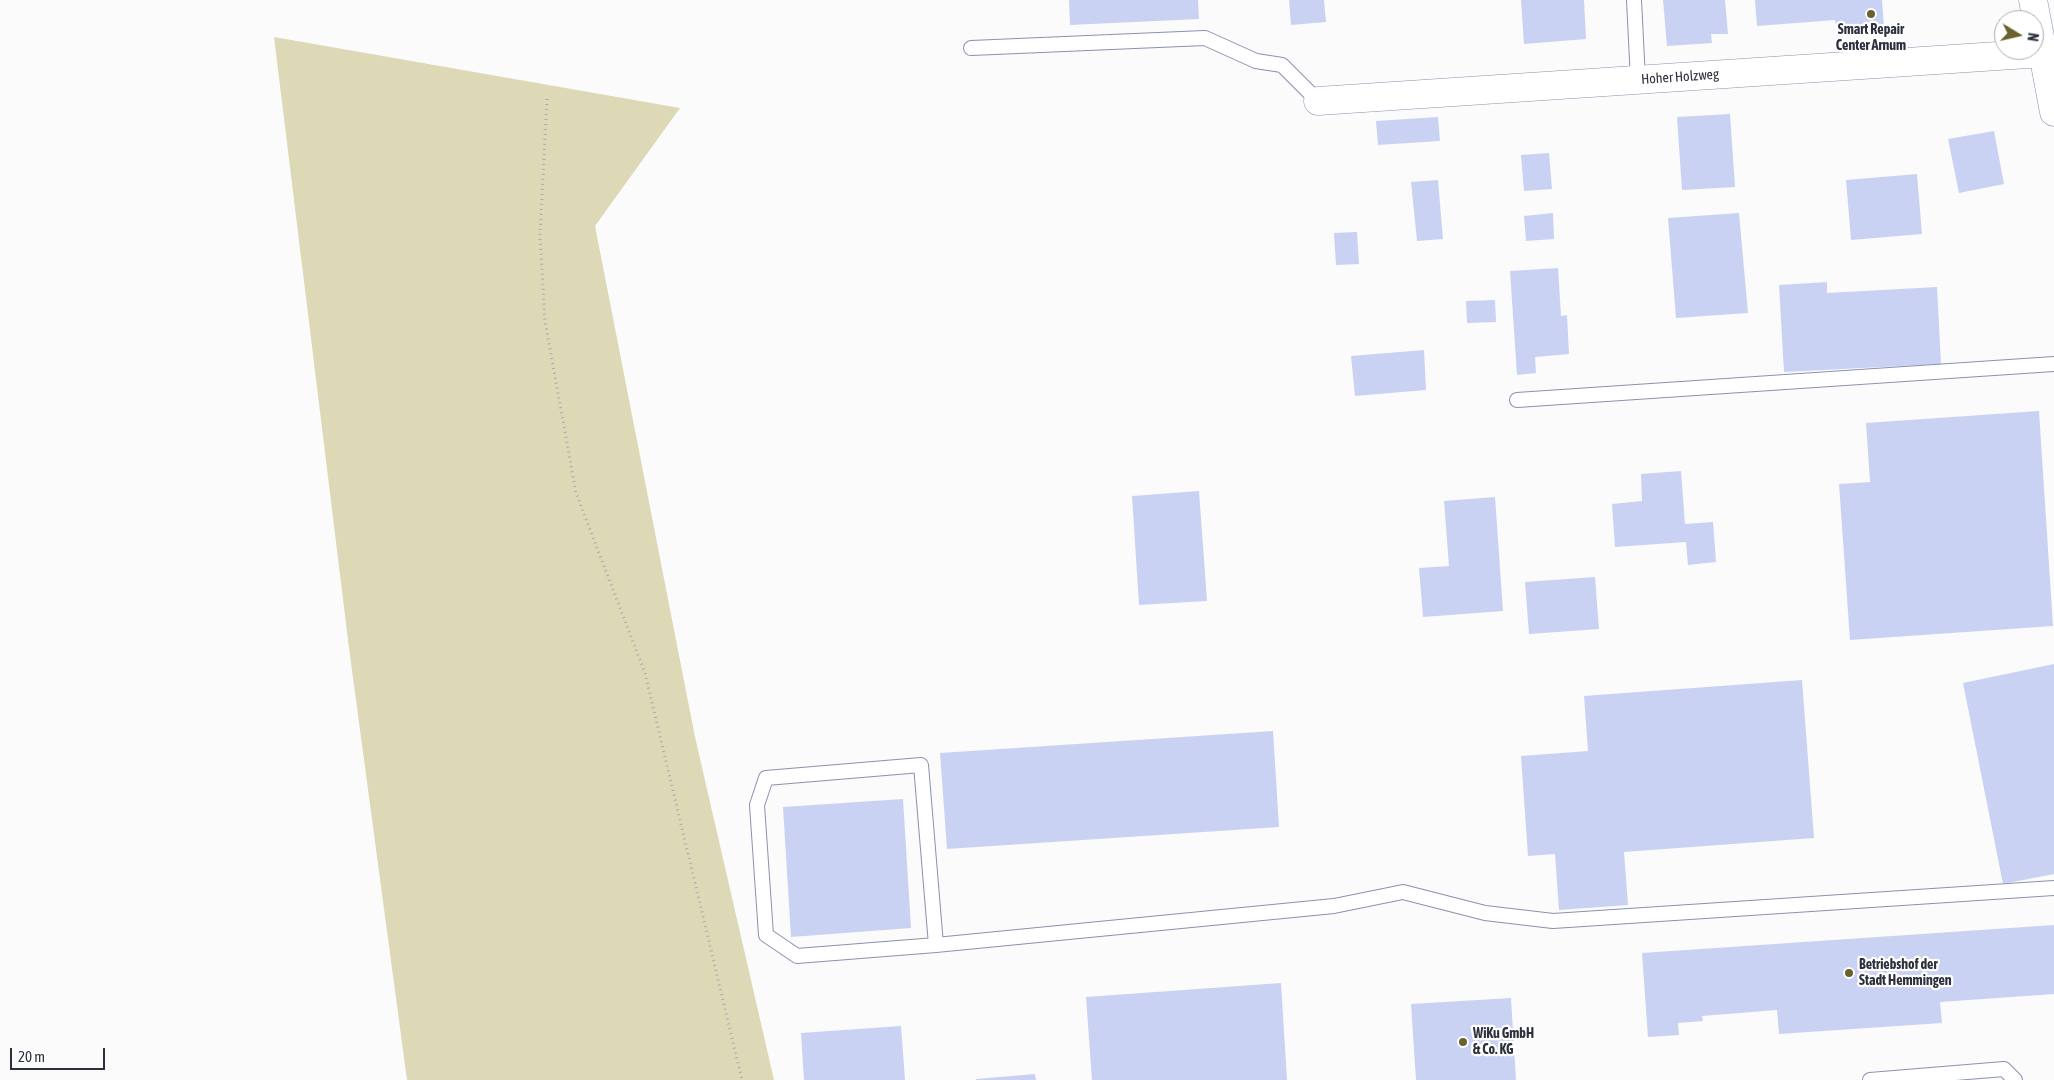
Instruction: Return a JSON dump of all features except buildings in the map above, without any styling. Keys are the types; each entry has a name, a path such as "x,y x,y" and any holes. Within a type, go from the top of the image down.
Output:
{"street":[{"name":"Hoher Holzweg","path":"1318,101 1994,56"},
{"path":"2044,58 2054,112"}],"lane":[{"path":"1634,0 1638,80"},
{"path":"970,48 1205,38 1256,61 1282,65 1318,101"},
{"path":"1517,400 2054,364"},
{"path":"936,946 922,765 766,778 757,805 766,934 797,956 936,946 1334,906 1403,892 1486,913 1553,921 2054,888"},
{"path":"1870,1080 2004,1069 2015,1080"}],"path":[{"path":"547,99 540,235 545,321 576,493 645,674 742,1080"}],"shaded area":[{"path":"274,37 680,108 595,226 695,737 774,1080 407,1080 349,648"}],"place":[{"name":"Smart Repair Center Arnum","path":"1871,14"},
{"name":"Betriebshof der Stadt Hemmingen","path":"1849,973"},
{"name":"WiKu GmbH & Co. KG","path":"1463,1042"}]}
